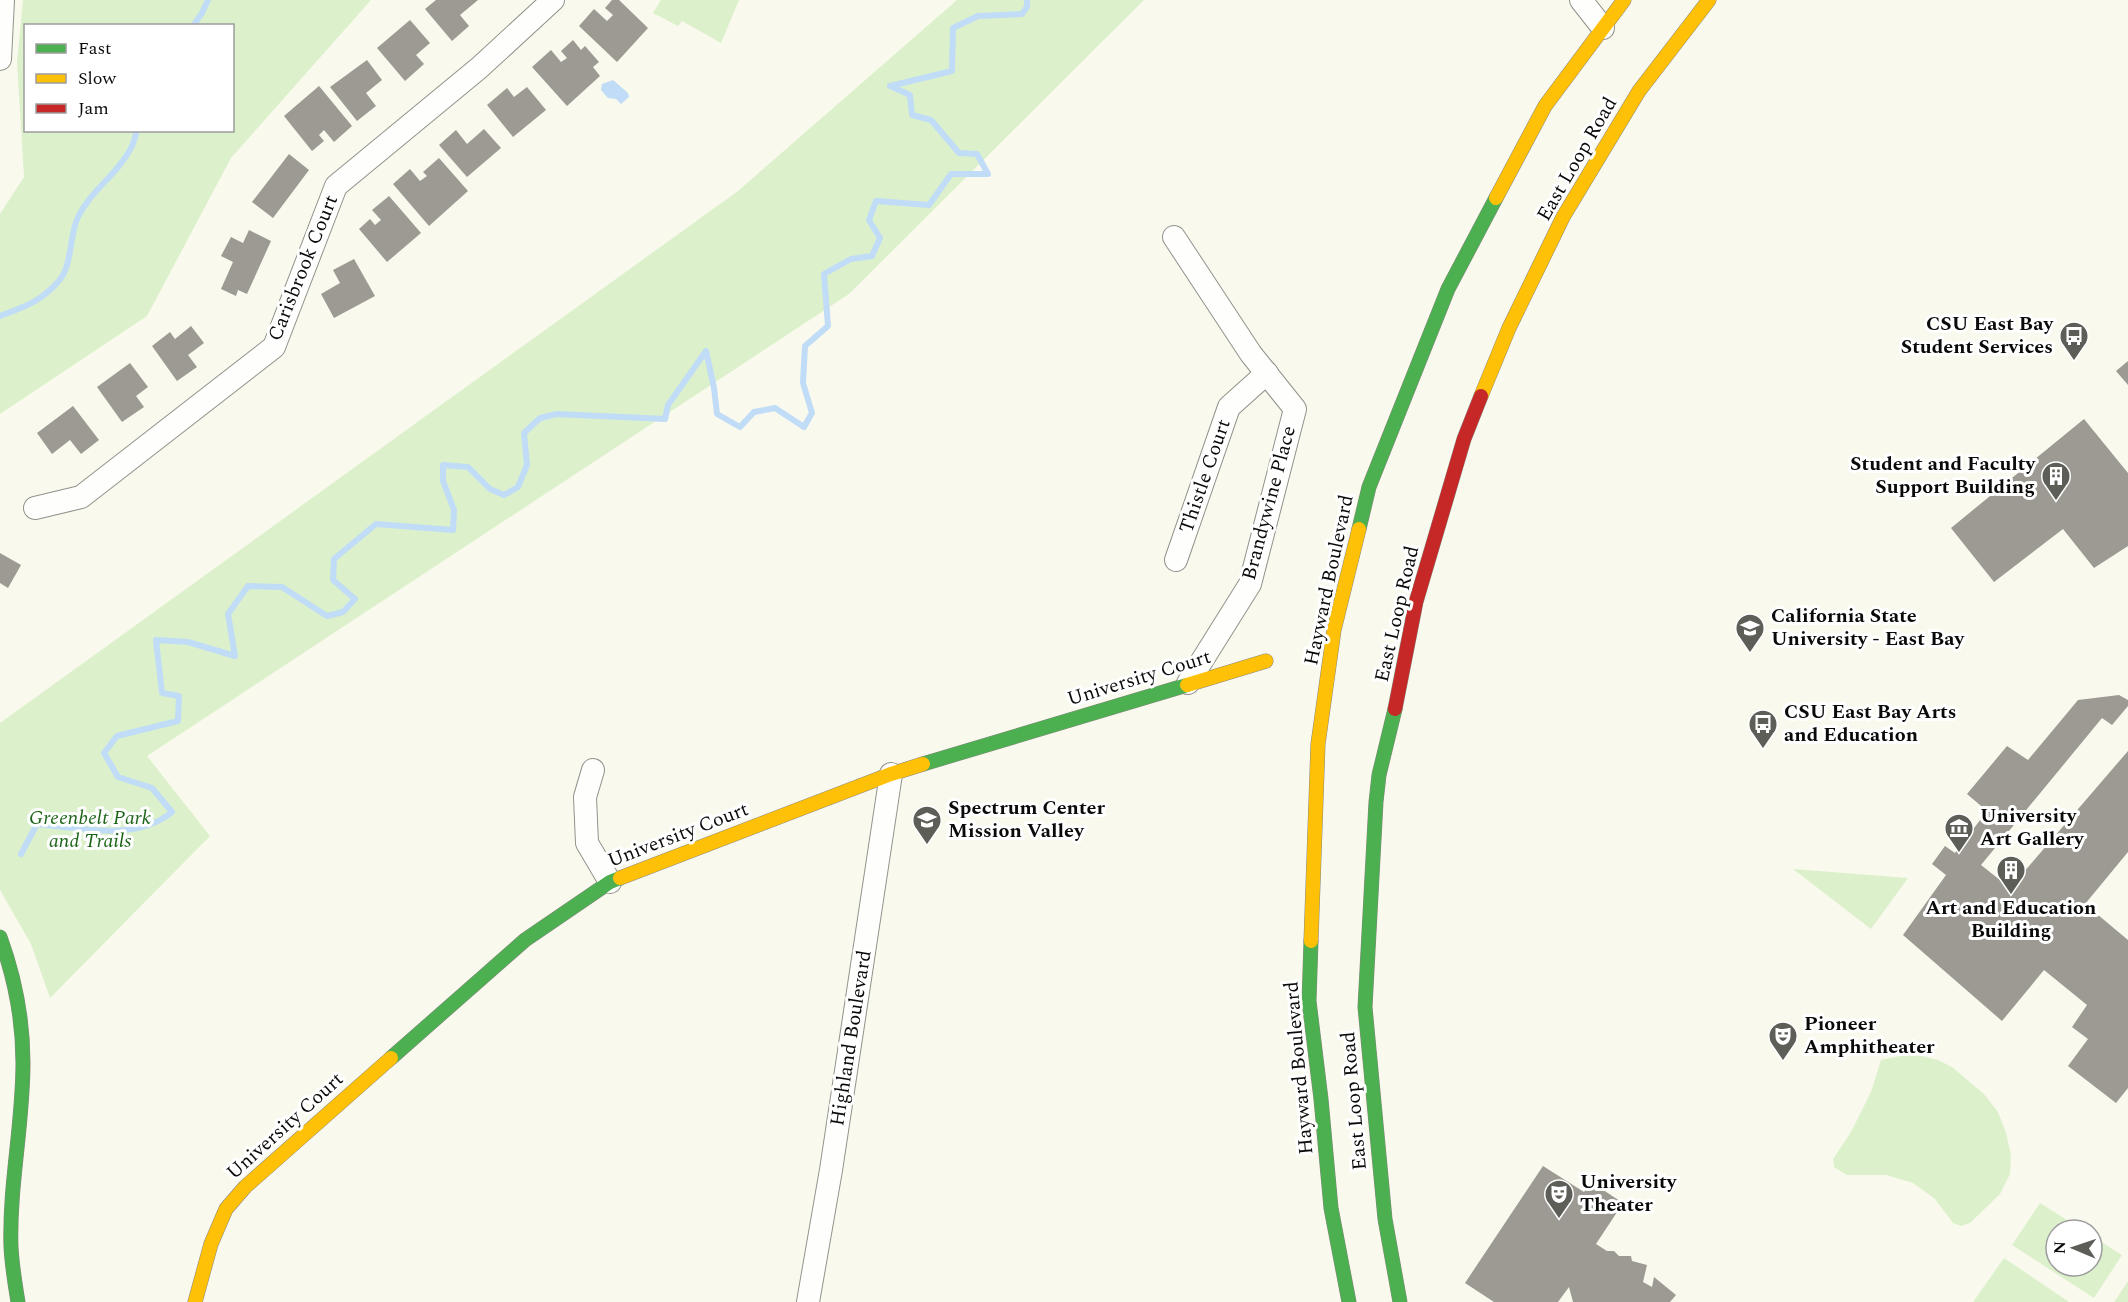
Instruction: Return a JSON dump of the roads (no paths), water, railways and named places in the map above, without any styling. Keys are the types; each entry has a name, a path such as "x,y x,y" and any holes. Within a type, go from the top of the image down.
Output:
{"street":[{"path":"0,59 3,0"},
{"name":"Carisbrook Court","path":"36,508 81,497 274,347 336,186 479,68 553,0"},
{"path":"1581,0 1603,28"},
{"name":"Hayward Boulevard","path":"1350,1302 1331,1208 1309,1001 1318,744 1334,630 1369,487 1448,289 1545,106 1624,0"},
{"name":"East Loop Road","path":"1400,1302 1385,1220 1365,1007 1379,775 1400,690 1416,602 1464,439 1509,328 1563,217 1639,91 1709,0"},
{"name":"Brandywine Place","path":"1174,237 1251,354 1295,409 1250,584 1188,683"},
{"name":"Thistle Court","path":"1176,561 1228,407 1267,373"},
{"name":"University Court","path":"195,1302 214,1235 226,1209 245,1186 525,940 610,882 891,774 1266,661"},
{"path":"593,770 585,797 587,843 610,882"},
{"name":"Highland Boulevard","path":"808,1302 831,1170 891,774"},
{"path":"0,937 12,968 21,1020 24,1081 8,1208 10,1278 18,1302"}],"water":[{"path":"613,80 628,93 629,97 621,104 616,99 608,98 601,90 602,84"}],"waterway":[{"path":"194,24 208,0"},
{"path":"21,854 37,824 89,830 125,830 158,821 172,812 152,788 118,777 104,753 117,736 178,721 179,696 162,693 156,640 188,642 235,656 228,614 248,586 282,587 327,616 343,612 355,599 333,580 334,559 376,524 453,530 454,510 443,481 443,465 468,467 490,489 504,495 518,487 527,465 524,433 540,418 557,414 665,419 668,405 706,351 717,414 740,427 754,412 775,408 804,427 812,413 803,383 805,346 828,326 824,274 851,259 872,256 880,238 869,220 876,201 929,205 951,174 988,174 977,154 959,153 931,120 912,115 910,95 890,86 952,71 953,28 978,16 1022,14 1027,7 1027,0"},
{"path":"0,316 38,299 58,282 66,268 75,224 83,207 126,157 136,132"}],"place":[{"name":"CSU East Bay Student Services","path":"2074,362"},
{"name":"Student and Faculty Support Building","path":"2056,502"},
{"name":"California State University - East Bay","path":"1750,654"},
{"name":"CSU East Bay Arts and Education","path":"1763,750"},
{"name":"Spectrum Center Mission Valley","path":"927,846"},
{"name":"University Art Gallery","path":"1959,854"},
{"name":"Art and Education Building","path":"2011,896"},
{"name":"Pioneer Amphitheater","path":"1783,1062"},
{"name":"University Theater","path":"1559,1220"}],"park label":[{"name":"Greenbelt Park and Trails","path":"90,830"}]}
